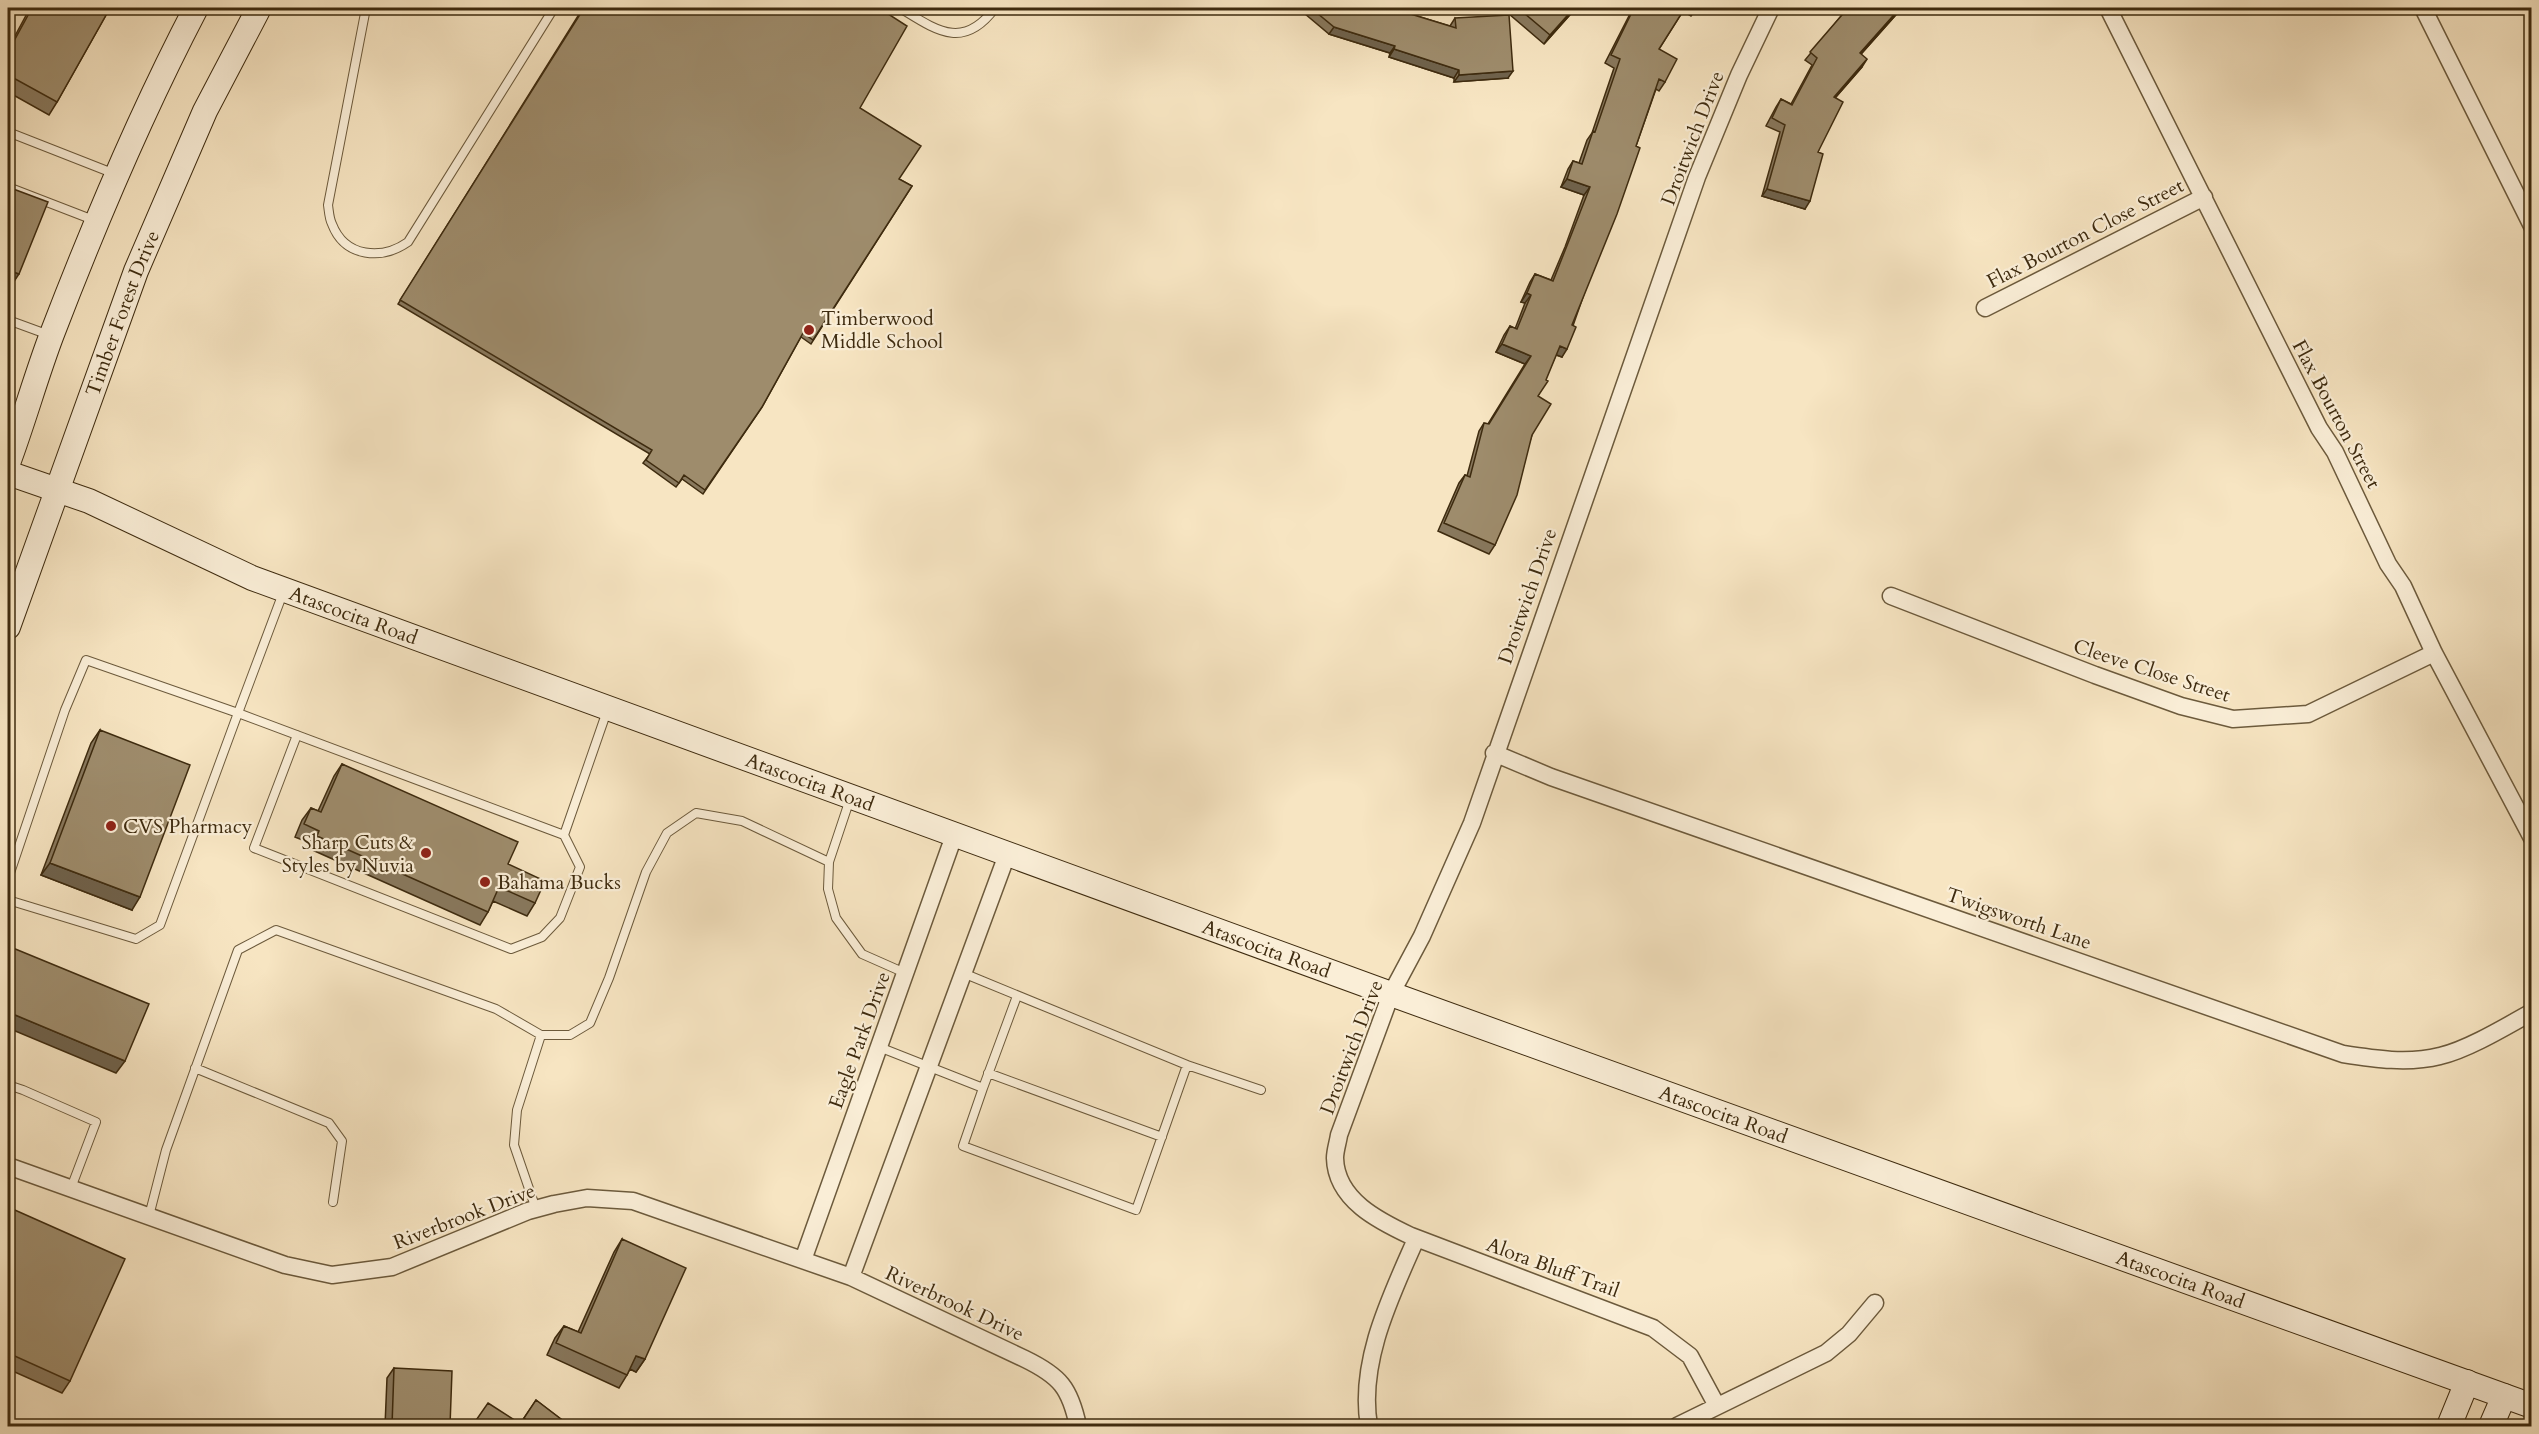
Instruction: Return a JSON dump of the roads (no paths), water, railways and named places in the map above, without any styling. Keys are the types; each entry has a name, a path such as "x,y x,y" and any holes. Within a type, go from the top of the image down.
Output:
{"main road":[{"path":"8,463 51,336 115,174 161,74 196,8"},
{"name":"Timber Forest Drive","path":"8,627 136,270 205,111 259,8"},
{"name":"Atascocita Road","path":"8,473 89,501 252,578 1008,852 1391,994 2532,1406"},
{"path":"2449,1426 2467,1382"},
{"path":"2492,1426 2504,1396"}],"street":[{"name":"Droitwich Drive","path":"1349,1195 1339,1178 1335,1158 1339,1135 1391,994 1422,936 1464,843 1697,177 1738,75 1771,8"},
{"name":"Flax Bourton Street","path":"2108,8 2319,428 2335,452 2363,507 2388,564 2403,586 2434,653 2532,838"},
{"path":"2423,8 2532,226"},
{"name":"Flax Bourton Close Street","path":"1985,308 2204,197"},
{"name":"Cleeve Close Street","path":"1891,596 2181,706 2233,719 2308,714 2434,653"},
{"name":"Twigsworth Lane","path":"1494,753 1551,777 2343,1054 2388,1060 2440,1056 2495,1033 2532,1012"},
{"name":"Eagle Park Drive","path":"803,1260 955,833"},
{"path":"851,1277 1008,852"},
{"name":"Riverbrook Drive","path":"8,1166 285,1265 333,1275 392,1267 536,1209 587,1198 633,1202 851,1277 1026,1359 1052,1373 1060,1381 1071,1401 1078,1426"},
{"name":"Alora Bluff Trail","path":"1349,1195 1367,1212 1385,1224 1416,1239 1653,1328 1690,1356 1717,1406"},
{"path":"1369,1426 1368,1387 1374,1350 1388,1304 1416,1239"},
{"path":"1677,1426 1826,1353 1849,1334 1875,1303"}],"lane":[{"path":"366,8 328,205 332,225 342,239 353,248 369,254 381,254 397,249 408,242 554,8"},
{"path":"900,8 934,29 949,34 964,32 978,24 994,8"},
{"path":"8,132 115,174"},
{"path":"8,187 97,221"},
{"path":"8,320 51,336"},
{"path":"8,900 136,939 160,925 285,590"},
{"path":"8,879 65,710 86,660 238,713 297,735 564,835 580,867 560,918 542,937 511,949 254,848 297,735"},
{"path":"564,835 608,707"},
{"path":"851,795 829,862 828,889 836,918 862,954 905,973"},
{"path":"149,1216 166,1150 238,950 276,930 496,1009 540,1035 570,1035 590,1023 609,978 646,872 667,833 696,813 742,821 829,862"},
{"path":"963,973 1187,1065 1261,1090"},
{"path":"1017,996 963,1146 1136,1210 1187,1065"},
{"path":"536,1209 514,1145 517,1110 540,1035"},
{"path":"879,1047 983,1088"},
{"path":"195,1068 329,1123 342,1141 333,1202"},
{"path":"988,1073 1162,1137"},
{"path":"8,1085 23,1089 96,1122 71,1188"}],"place":[{"name":"Timberwood Middle School","path":"809,330"},
{"name":"CVS Pharmacy","path":"111,826"},
{"name":"Sharp Cuts & Styles by Nuvia","path":"426,853"},
{"name":"Bahama Bucks","path":"485,882"}]}
